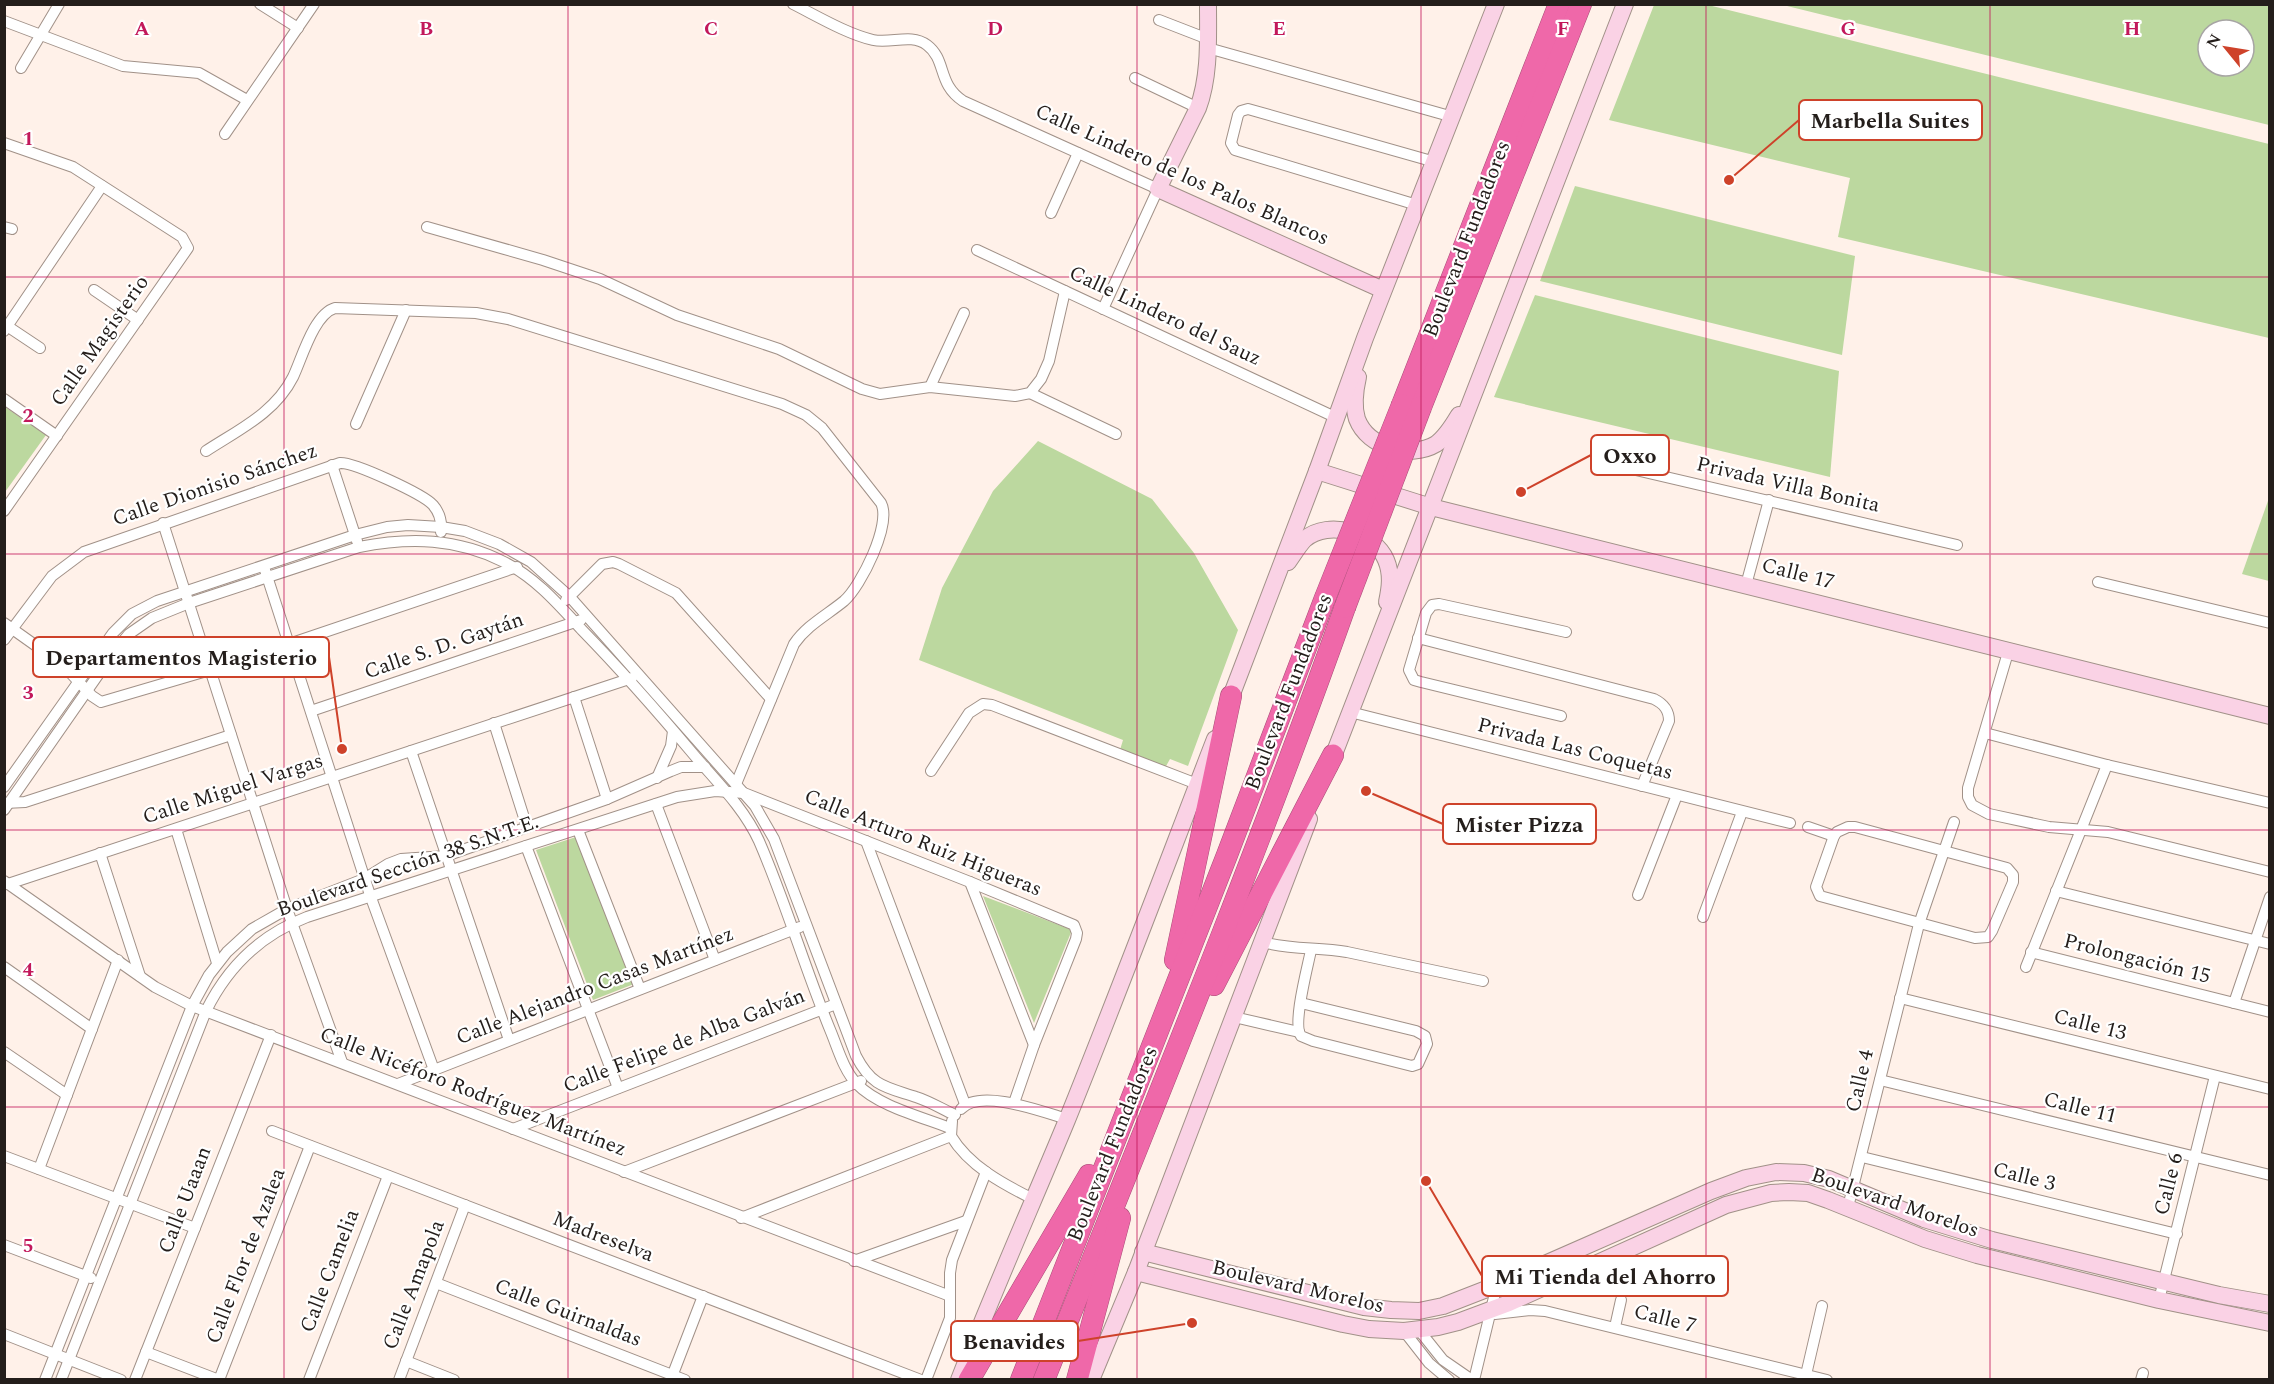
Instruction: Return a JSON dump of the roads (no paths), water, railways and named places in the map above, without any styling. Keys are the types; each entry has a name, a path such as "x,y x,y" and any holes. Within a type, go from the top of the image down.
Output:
{"highway":[{"name":"Boulevard Fundadores","path":"1044,1380 1176,1051 1302,727 1412,406 1559,4"},
{"name":"Boulevard Fundadores","path":"1021,1380 1285,706 1325,598 1412,406 1581,4"},
{"path":"1163,1018 1231,696"},
{"path":"1176,1051 1223,969 1335,751"},
{"path":"969,1380 1120,1123"},
{"path":"1077,1380 1116,1239 1131,1164"}],"street":[{"path":"21,68 59,4"},
{"path":"260,4 298,28"},
{"path":"225,134 314,4"},
{"name":"Calle Lindero de los Palos Blancos","path":"793,4 872,40 910,39 926,44 937,58 949,90 963,101 1383,290"},
{"path":"1102,309 1198,108 1205,85 1208,4"},
{"path":"959,1380 987,1305 1067,1119 1135,949 1256,634 1383,290 1496,4"},
{"path":"1091,1380 1136,1272 1625,4"},
{"path":"1159,20 1208,43 1453,117"},
{"path":"4,21 123,66 199,74 247,100"},
{"path":"1135,78 1198,108"},
{"path":"1417,205 1235,150 1231,143 1238,115 1240,111 1248,109 1435,162"},
{"path":"4,143 65,163 102,186 6,329 40,348"},
{"path":"1051,213 1077,153"},
{"name":"Calle Magisterio","path":"4,511 186,252 187,244 183,237 102,186"},
{"path":"427,227 600,279 677,315 779,349 870,392 890,394 930,387 1015,396 1030,393 1116,434"},
{"name":"Calle Lindero del Sauz","path":"977,250 1336,418"},
{"path":"94,290 138,321"},
{"path":"1030,393 1041,379 1049,362 1065,291"},
{"path":"206,451 251,422 278,400 292,378 318,322 325,312 335,308 476,313 508,319 771,400 815,421 881,503 885,518 877,544 851,593 799,637 790,652 736,784"},
{"path":"356,424 406,309"},
{"path":"930,387 964,313"},
{"path":"1365,338 1355,394 1357,419 1365,432 1377,442 1392,448 1410,452 1438,443 1450,429 1484,368"},
{"path":"4,399 57,436"},
{"name":"Calle Dionisio Sánchez","path":"4,640 9,626 42,586 73,558 96,546 339,463 351,464 427,500 438,513 441,527"},
{"name":"Privada Villa Bonita","path":"1610,464 1957,545"},
{"path":"332,465 359,547"},
{"name":"Calle 17","path":"1317,471 1431,507 2009,649 2270,716"},
{"path":"1746,585 1769,500"},
{"path":"163,523 287,909 342,1062"},
{"path":"4,787 113,633 132,614 144,606 263,564 355,535 397,526 441,527 483,537 531,562 570,597 726,772 768,826 856,1056 870,1078 885,1088 918,1097 955,1115"},
{"path":"440,541 441,527"},
{"path":"1273,586 1305,539 1318,532 1329,530 1343,530 1362,537 1378,547 1386,558 1389,568 1389,592 1380,639"},
{"path":"6,805 87,689 129,634 152,618 189,603 359,547 407,540 440,541 473,549 515,568 560,606 673,731 744,815 758,840 844,1064 856,1083 885,1103 950,1132 964,1154 986,1172 1033,1199"},
{"path":"290,644 531,562"},
{"path":"560,606 602,564 607,562 619,564 663,585 684,599 771,699"},
{"path":"263,564 364,879 434,1070"},
{"path":"2098,582 2270,623"},
{"path":"1561,716 1414,680 1409,670 1428,608 1439,604 1566,632"},
{"name":"Calle S. D. Gaytán","path":"311,711 589,618"},
{"path":"9,626 63,665 96,700 106,702 210,670"},
{"path":"1418,638 1661,702 1669,714 1669,721 1642,786"},
{"path":"2009,649 1968,788 1968,797 1972,805 1989,814 2049,827 2108,832 2270,873"},
{"name":"Calle Miguel Vargas","path":"6,883 640,675"},
{"path":"574,697 606,799"},
{"path":"931,771 969,713 976,706 983,704 992,705 1197,784"},
{"name":"Privada Las Coquetas","path":"1348,718 1790,823"},
{"path":"494,723 527,827"},
{"path":"656,779 668,756 673,731"},
{"path":"1985,733 2107,765 2270,803"},
{"path":"6,805 25,802 231,735"},
{"path":"411,751 509,1040"},
{"path":"2026,967 2107,765"},
{"name":"Boulevard Sección 38 S.N.T.E.","path":"45,1380 192,1006 218,963 252,929 287,909 364,879 401,859 446,856 606,799 681,768 703,766 726,772"},
{"name":"Boulevard Sección 38 S.N.T.E.","path":"61,1380 206,1011 234,965 262,940 292,922 370,895 656,804 704,791 744,794"},
{"name":"Calle Arturo Ruiz Higueras","path":"744,794 970,882 1070,923 1076,928 1076,939 1034,1045"},
{"path":"1638,895 1677,795"},
{"path":"656,804 715,960"},
{"path":"1703,917 1742,812"},
{"name":"Calle 4","path":"1848,1207 1919,924 1954,822"},
{"path":"1808,827 1834,836"},
{"path":"1855,827 1945,850 2007,868 2013,875 2013,882 1988,937 1975,938 1820,896 1816,887 1834,836 1841,830 1855,827"},
{"path":"176,829 218,963"},
{"path":"578,830 640,989"},
{"path":"866,841 965,1104"},
{"path":"526,846 618,1088"},
{"path":"100,854 140,976"},
{"path":"970,882 1034,1045 1014,1104"},
{"name":"Calle Nicéforo Rodríguez Martínez","path":"6,883 165,993 192,1006 741,1218 950,1296"},
{"path":"2056,891 2270,944"},
{"path":"2234,1003 2270,897"},
{"name":"Calle Alejandro Casas Martínez","path":"398,1084 807,925"},
{"path":"1262,942 1280,947 1330,949 1483,981"},
{"path":"1299,1032 1301,1003 1311,950"},
{"name":"Prolongación 15","path":"2031,952 2270,1012"},
{"path":"39,1169 118,960"},
{"path":"4,967 92,1029"},
{"name":"Calle 13","path":"1900,998 2270,1089"},
{"path":"1234,1017 1299,1032 1312,1041 1412,1066 1418,1064 1427,1044 1425,1036 1416,1031 1301,1003"},
{"name":"Calle Felipe de Alba Galván","path":"513,1129 836,1004"},
{"name":"Calle Uaaan","path":"135,1380 271,1035"},
{"path":"4,1052 67,1095"},
{"name":"Calle 6","path":"2159,1300 2215,1076"},
{"path":"624,1172 870,1078"},
{"name":"Calle 11","path":"1880,1080 2270,1175"},
{"path":"950,1132 955,1115 965,1104 983,1102 1014,1104 1067,1119"},
{"name":"Madreselva","path":"272,1131 921,1380"},
{"path":"741,1218 950,1132"},
{"name":"Calle Flor de Azalea","path":"219,1380 310,1146"},
{"path":"4,1156 195,1228"},
{"name":"Calle 3","path":"1862,1158 2177,1234"},
{"path":"927,1380 950,1318 952,1260 986,1172"},
{"name":"Boulevard Morelos","path":"1143,1252 1364,1307 1391,1311 1419,1311 1443,1306 1497,1286 1711,1191 1746,1178 1776,1172 1804,1173 1829,1179 1956,1230 2219,1295 2270,1304"},
{"name":"Calle Camelia","path":"309,1380 388,1176"},
{"name":"Boulevard Morelos","path":"1136,1272 1343,1324 1369,1329 1411,1331 1458,1322 1492,1311 1726,1205 1771,1193 1808,1193 1948,1246 2159,1300 2270,1323"},
{"name":"Calle Amapola","path":"399,1380 465,1205"},
{"path":"854,1260 966,1221"},
{"path":"4,1245 99,1281"},
{"name":"Calle Guirnaldas","path":"436,1282 672,1377 685,1380"},
{"path":"1411,1331 1443,1360 1473,1380 1497,1286"},
{"path":"672,1377 703,1296"},
{"path":"1615,1327 1622,1300"},
{"path":"1805,1377 1822,1306"},
{"name":"Calle 7","path":"1492,1311 1545,1311 1805,1377 1827,1380"},
{"path":"1411,1331 1429,1363 1449,1380"},
{"path":"4,1334 120,1380"},
{"path":"146,1352 219,1380"},
{"path":"406,1361 454,1380"}],"place":[{"name":"Marbella Suites","path":"1729,180"},
{"name":"Oxxo","path":"1521,492"},
{"name":"Departamentos Magisterio","path":"342,749"},
{"name":"Mister Pizza","path":"1366,791"},
{"name":"Mi Tienda del Ahorro","path":"1426,1181"},
{"name":"Benavides","path":"1192,1323"}]}
